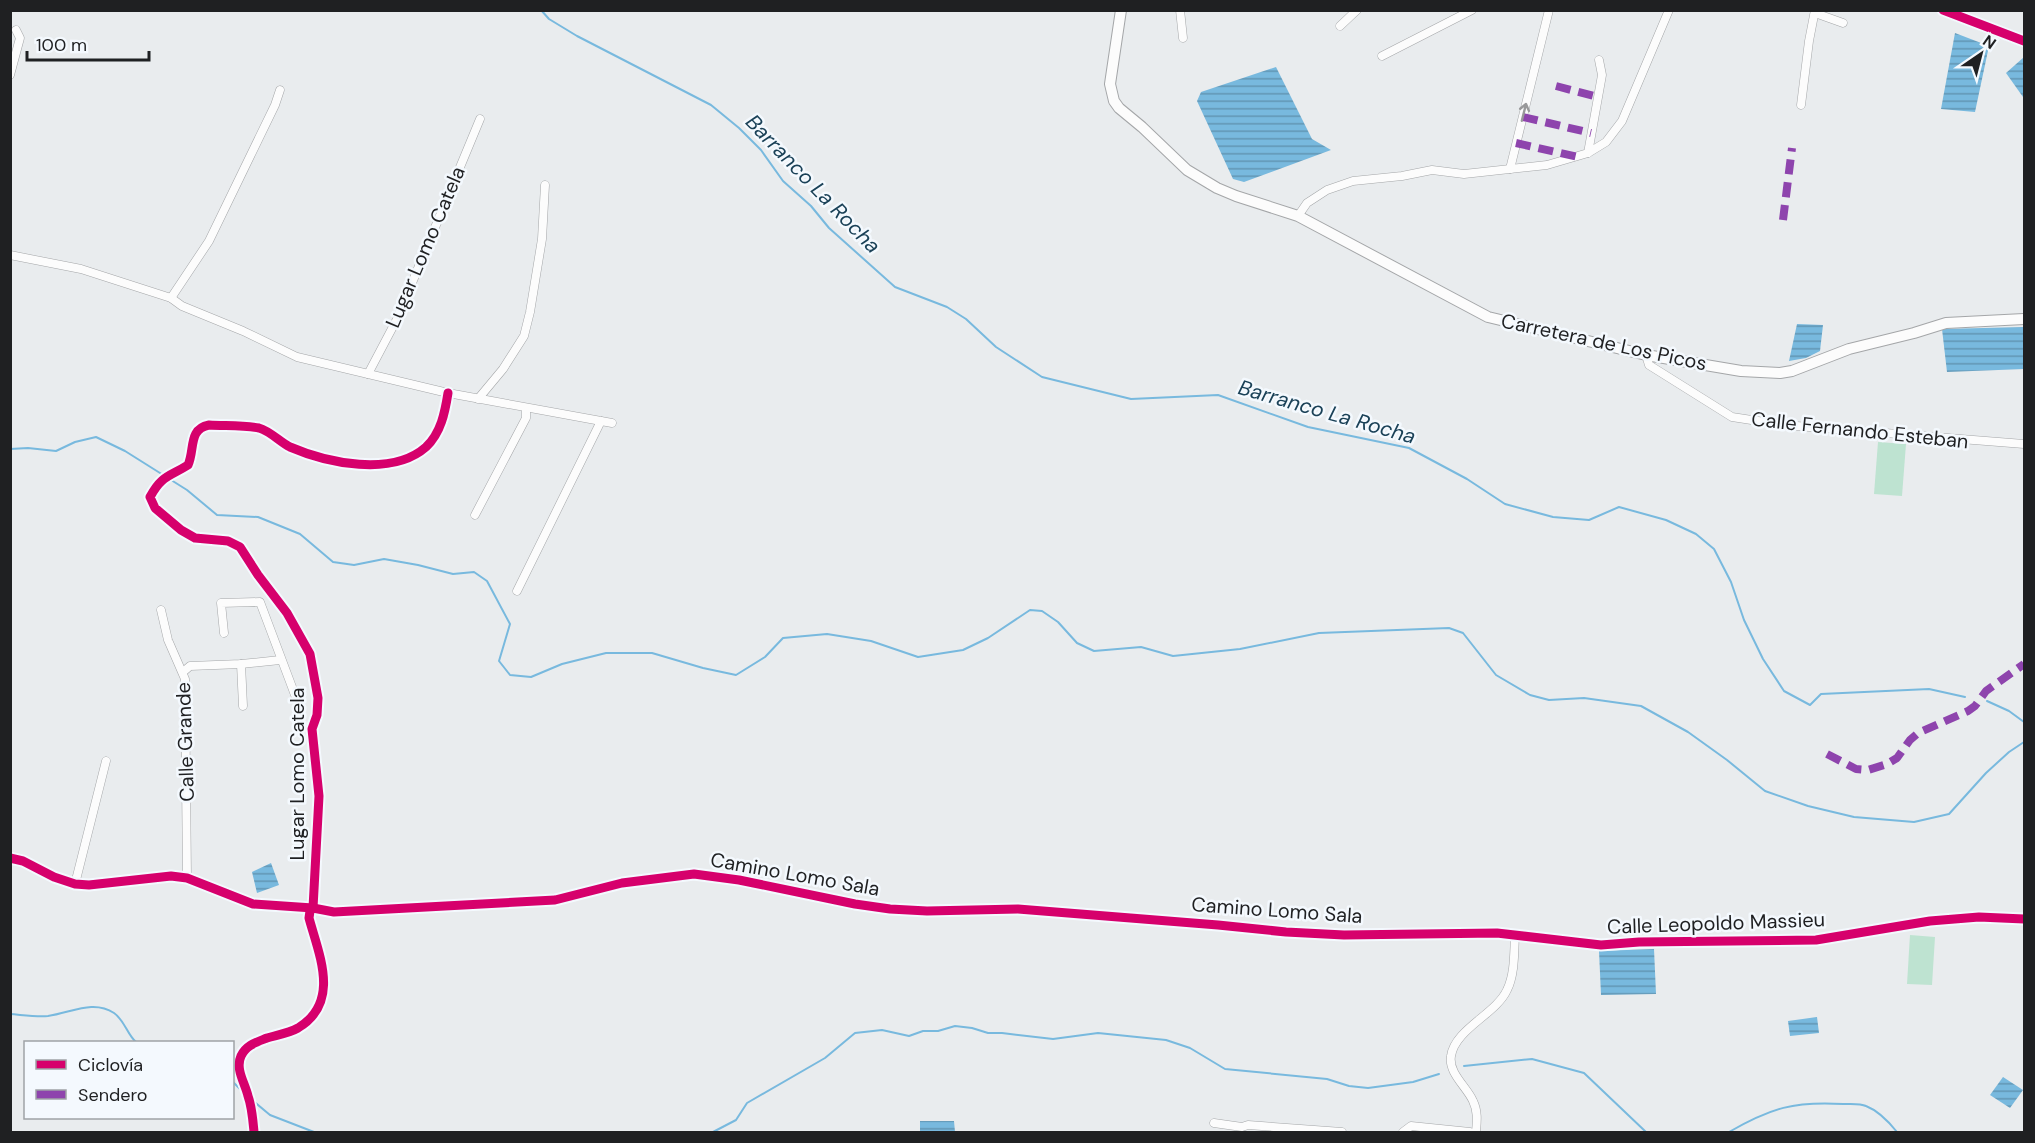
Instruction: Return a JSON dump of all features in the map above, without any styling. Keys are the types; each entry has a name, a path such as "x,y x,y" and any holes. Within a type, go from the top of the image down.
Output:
{"main road":[{"name":"Carretera de Los Picos","path":"1121,10 1110,84 1111,93 1119,108 1187,170 1236,196 1298,216 1488,317 1646,354 1741,371 1780,373 1935,325 2025,319"},
{"path":"1943,10 2025,41"}],"street":[{"path":"1180,10 1183,38"},
{"path":"1340,26 1357,10"},
{"path":"1382,56 1472,10"},
{"path":"1510,169 1548,10"},
{"path":"1298,216 1307,203 1327,190 1353,181 1402,176 1432,170 1464,174 1547,165 1588,153 1606,142 1622,121 1669,10"},
{"path":"1801,105 1815,12 1843,23"},
{"path":"10,75 20,38 16,30"},
{"path":"1588,153 1602,75 1599,60"},
{"path":"171,298 209,241 275,105 280,90"},
{"name":"Lugar Lomo Catela","path":"368,374 397,319 480,119"},
{"path":"478,399 503,369 524,336 542,239 545,185"},
{"path":"10,255 90,272 171,298 182,306 243,331 297,357 448,393 612,423"},
{"name":"Calle Fernando Esteban","path":"1646,354 1648,366 1732,417 1784,425 2025,444"},
{"name":"Lugar Lomo Catela","path":"313,908 319,796 312,729 317,715 318,699 310,654 287,613 240,548 228,541 195,538 155,508 150,497 165,477 188,465 195,435 202,426 261,429 289,446 315,455 360,466 387,464 408,458 426,447 435,435 445,414 448,393"},
{"path":"475,515 526,418 526,408"},
{"path":"517,591 601,421"},
{"path":"224,633 221,603 260,603 295,695"},
{"name":"Calle Grande","path":"161,610 168,640 183,672 185,690 187,878"},
{"path":"183,672 190,666 280,660"},
{"path":"242,664 243,706"},
{"path":"75,884 106,761"},
{"name":"Camino Lomo Sala","path":"10,858 23,861 54,877 75,884 90,885 171,876 187,878 253,904 313,908 334,912 555,900 622,883 694,874 739,880 890,909 927,911 1018,909 1321,934 1497,933 1515,935"},
{"path":"254,1132 249,1097 239,1067 240,1060 244,1050 251,1044 296,1029 310,1017 316,1007 322,994 324,980 320,952 309,918 313,908"},
{"name":"Calle Leopoldo Massieu","path":"1515,935 1601,945 1639,942 1792,942 1930,921 1979,917 2025,919"},
{"path":"1476,1132 1477,1111 1473,1098 1452,1065 1451,1052 1467,1031 1497,1004 1508,990 1513,965 1515,935"},
{"path":"1214,1124 1240,1130 1248,1125 1316,1132 1342,1132"},
{"path":"1403,1132 1411,1126 1470,1132"}],"green space":[{"path":"1878,442 1906,444 1902,496 1874,494"},
{"path":"1910,935 1935,937 1932,985 1907,984"}],"water":[{"path":"1955,33 1989,46 1975,112 1941,109"},
{"path":"2024,57 2024,96 2023,97 2006,73"},
{"path":"1276,67 1312,139 1331,150 1244,182 1233,179 1197,101 1201,92"},
{"path":"1797,324 1823,325 1820,351 1806,358 1789,361"},
{"path":"2024,327 2024,369 1947,372 1942,329"},
{"path":"271,863 279,885 257,893 252,872"},
{"path":"1654,949 1656,994 1601,995 1599,951"},
{"path":"1817,1017 1819,1033 1790,1036 1788,1021"},
{"path":"2003,1077 2023,1090 2010,1108 1990,1095"},
{"path":"920,1121 954,1121 955,1132 920,1132"}],"waterway":[{"name":"Barranco La Rocha","path":"541,10 549,19 577,36 711,105 761,150 783,181 811,206 829,228 895,287 947,307 966,319 996,347 1042,377 1131,399 1218,395 1308,427 1409,448 1467,479 1505,504 1553,517 1589,520 1619,507 1666,520 1696,534 1714,549 1731,582 1744,620 1763,659 1784,691 1810,705 1821,694 1929,689 1965,697"},
{"path":"10,449 56,451 75,442 96,437 125,451 187,490 217,515 258,517 300,534 333,562 354,565 384,559 453,574 474,572 487,581 510,624 499,661 510,675 531,677 562,664 606,653 652,653 736,675 765,657 783,638 827,634 871,641 918,657 963,650 988,638 1030,610 1042,611 1058,622 1077,643 1094,651 1141,647 1173,656 1240,649 1319,633 1449,628 1463,633 1496,675 1530,695 1549,700 1584,698 1641,706 1688,732 1765,791 1808,806 1854,817 1914,822 1949,814 1986,773 2024,742"},
{"name":"Barranco La Rocha","path":"1987,701 2009,711 2024,722"},
{"path":"10,1014 48,1016 82,1008 98,1007 118,1016 135,1041"},
{"path":"701,1132 713,1132 736,1120 747,1103 825,1058 855,1033 882,1030 909,1036 923,1031 938,1031 955,1026 988,1033 1053,1039 1098,1033 1166,1040 1190,1048 1225,1069 1327,1079 1349,1086 1368,1088 1413,1082 1439,1074"},
{"path":"1464,1066 1532,1059 1584,1073 1646,1132"},
{"path":"234,1083 243,1092"},
{"path":"252,1100 270,1115 314,1132"},
{"path":"1729,1132 1758,1117 1783,1108 1826,1103 1858,1104 1871,1108 1897,1132"}],"marked path":[{"path":"1556,86 1598,97"},
{"path":"1523,117 1591,133"},
{"path":"1516,143 1578,157"},
{"path":"1783,220 1792,148"},
{"path":"1827,754 1856,769 1868,770 1887,764 1897,758 1918,733 1968,711 1975,706 1986,691 2024,664"}],"cycle path":[{"path":"1943,10 2024,41"},
{"path":"254,1132 250,1105 239,1066 241,1056 246,1049 256,1043 298,1028 311,1017 319,1005 323,992 321,962 309,918 313,908 319,796 312,729 317,715 318,698 310,654 287,613 240,547 228,541 195,538 181,530 155,508 150,497 162,480 188,465 195,435 202,427 209,425 259,428 290,447 340,462 359,464 396,462 412,456 431,441 444,415 448,393"},
{"path":"10,858 23,861 54,877 75,884 89,885 171,876 187,878 253,904 313,908 334,912 555,900 622,883 694,874 739,880 890,909 927,911 1018,909 1344,935 1497,933 1601,945 1639,942 1816,940 1930,921 1979,917 2024,919"}]}
